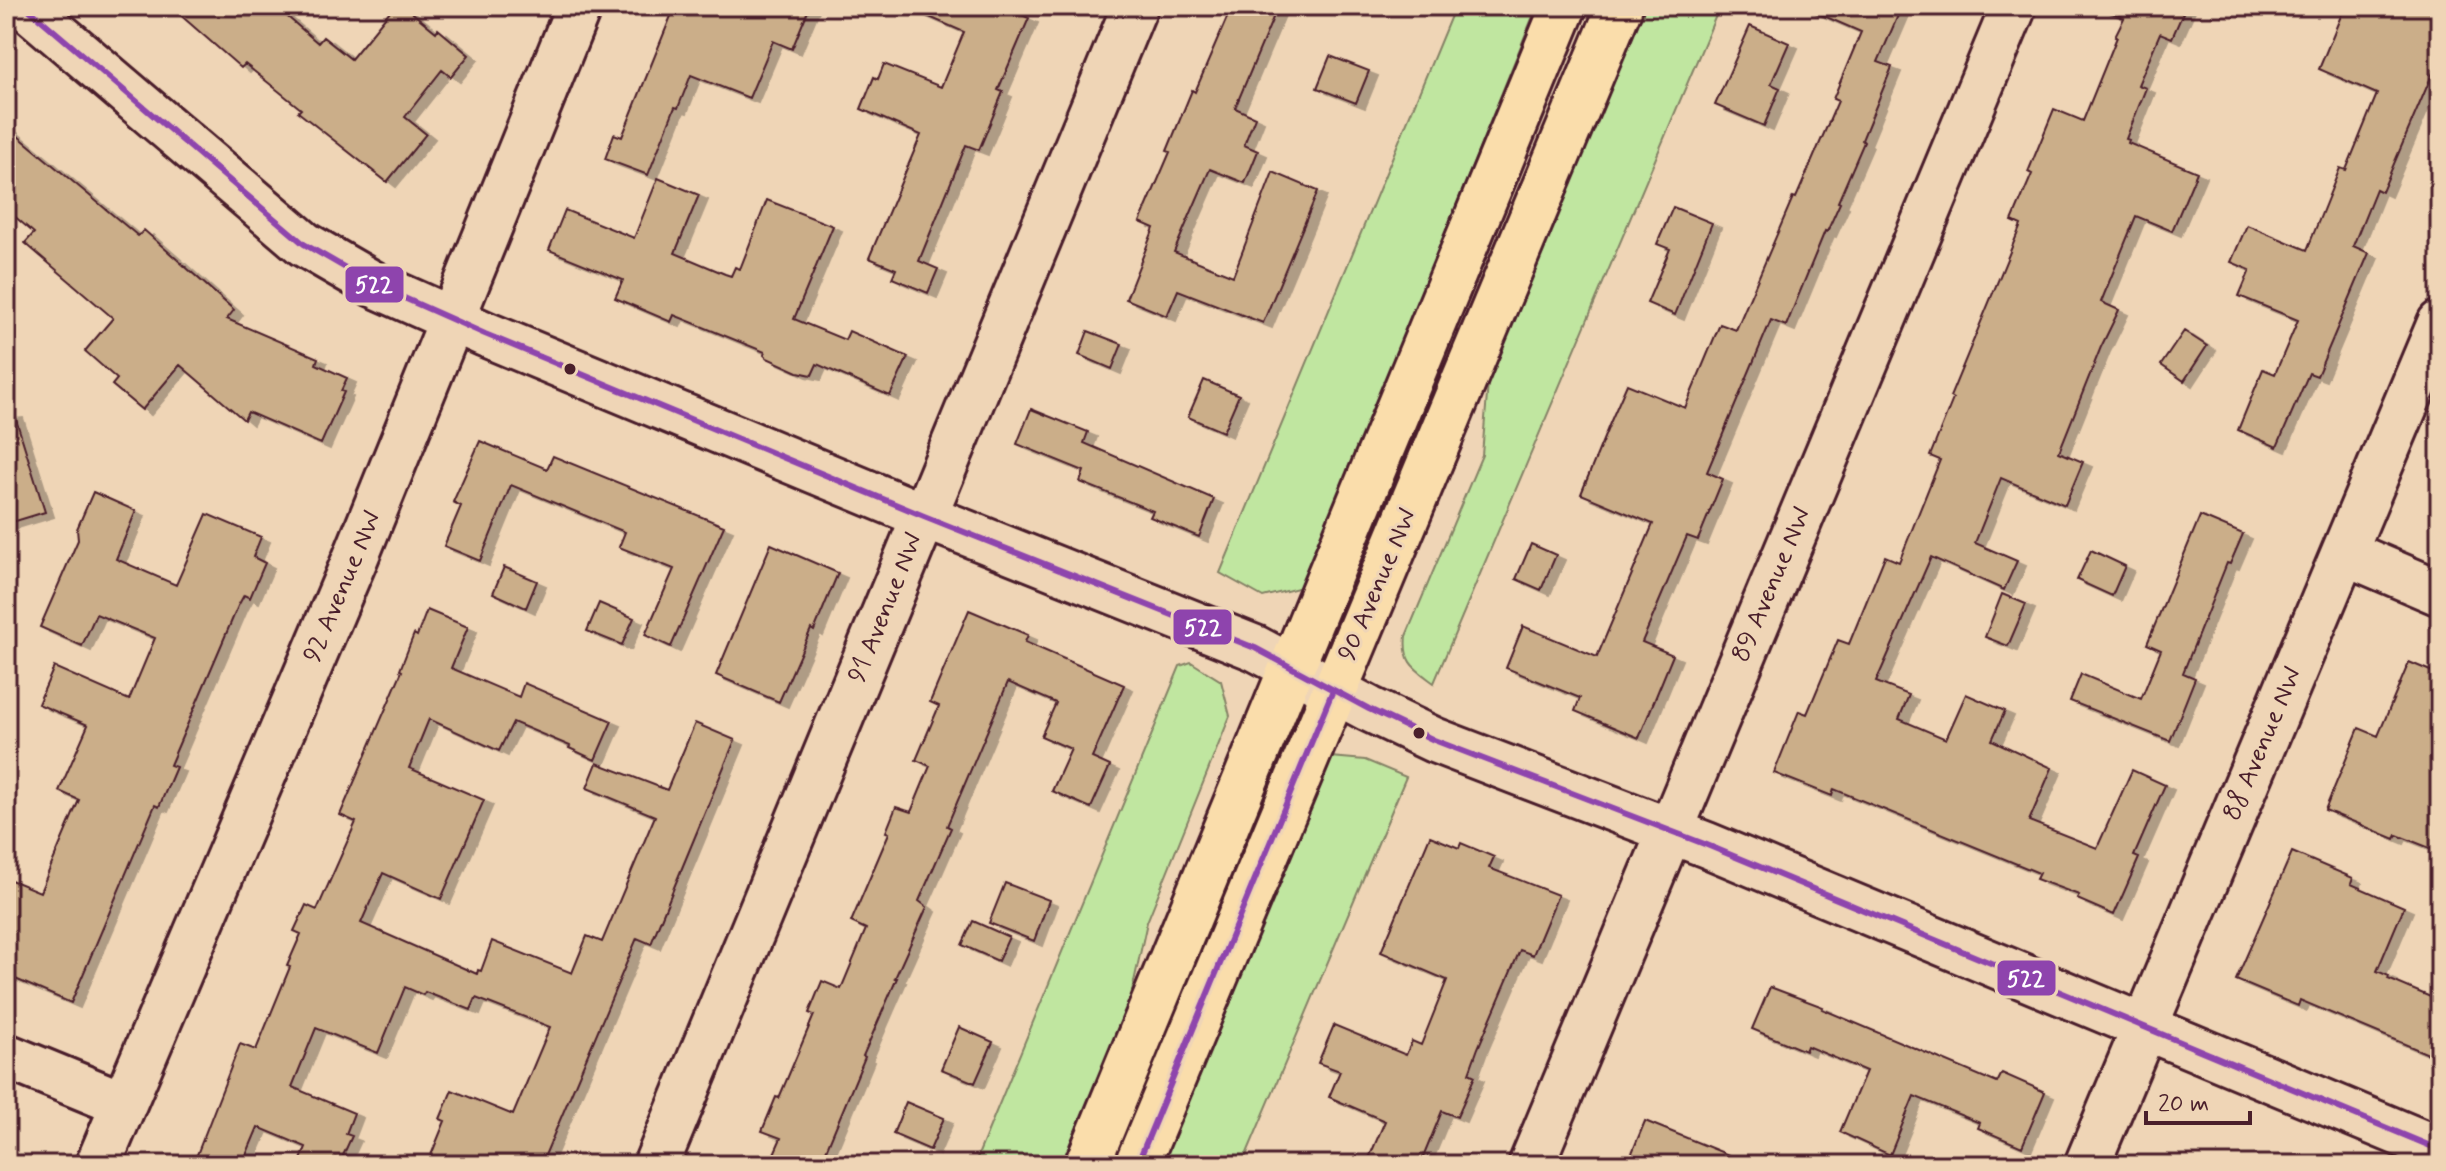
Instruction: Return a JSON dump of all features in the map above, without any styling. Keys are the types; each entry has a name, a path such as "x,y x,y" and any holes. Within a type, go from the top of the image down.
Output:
{"main road":[{"name":"90 Avenue NW","path":"1087,1165 1564,6"},
{"name":"90 Avenue NW","path":"1137,1165 1620,6"}],"street":[{"path":"25,6 304,244 375,285 924,516 1255,648 1434,740 1670,830 2440,1150"},
{"name":"92 Avenue NW","path":"98,1165 355,559 579,6"},
{"name":"91 Avenue NW","path":"656,1165 1135,6"},
{"name":"89 Avenue NW","path":"1531,1165 2014,6"},
{"name":"88 Avenue NW","path":"2087,1165 2440,323"},
{"path":"2344,552 2440,593"},
{"path":"6,1056 123,1104"}],"green space":[{"path":"1455,6 1537,6 1302,587 1263,597 1220,573"},
{"path":"1636,6 1720,6 1434,683 1408,659 1406,636 1482,455 1489,371"},
{"path":"1191,662 1221,681 1230,716 1147,922 1126,1019 1066,1165 974,1165 1180,666"},
{"path":"1319,756 1365,760 1406,777 1242,1165 1149,1165"}],"building":[{"path":"170,6 275,6 318,43 323,37 351,59 394,6 404,6 469,55 451,77 442,70 405,117 426,134 387,182 298,112 301,109 245,64 241,68"},
{"path":"675,6 810,6 792,49 773,41 749,98 691,75 648,175 605,159 614,134 622,137"},
{"path":"904,6 1001,6 1029,18 998,90 1003,92 979,150 966,145 919,261 938,269 928,293 892,278 896,269 869,258 921,135 861,109 874,77 878,79 884,64 941,87 964,32"},
{"path":"1232,6 1278,6 1235,108 1255,117 1244,145 1258,151 1245,183 1210,169 1174,252 1233,276 1273,172 1318,191 1263,323 1178,290 1167,316 1126,299 1154,228 1140,222 1192,90 1195,92"},
{"path":"1801,6 1902,6 1878,62 1892,67 1840,203 1825,231 1786,326 1771,320 1707,472 1723,479 1698,540 1687,536 1642,642 1673,655 1639,738 1575,711 1580,698 1506,668 1523,626 1597,657 1653,524 1581,494 1610,423 1627,384 1685,408 1720,324 1736,330 1838,101 1833,99 1861,32"},
{"path":"2096,6 2186,6 2172,38 2160,33 2138,85 2146,88 2126,139 2128,143 2197,172 2172,231 2136,216 2101,302 2119,310 2059,452 2083,462 2065,505 2001,478 1975,543 2017,561 2004,590 1931,557 1876,682 1909,695 1899,719 1946,739 1966,694 2005,711 1992,740 2052,768 2029,821 2097,848 2132,770 2165,785 2134,856 2139,858 2114,915 2077,899 2079,895 2036,879 2039,873 1834,789 1832,796 1774,773 1799,711 1807,714 1838,640 1849,644 1885,556 1899,562 1940,460 1930,456 1953,399 1950,397 2021,225 2012,221 2054,109 2083,121 2124,18"},
{"path":"2345,6 2418,6 2440,15 2440,56 2382,192 2376,189 2353,246 2369,253 2317,376 2309,373 2277,447 2238,430 2263,369 2275,374 2298,320 2239,296 2250,270 2231,262 2247,225 2307,250 2340,168 2346,170 2377,94 2319,69"},
{"path":"1750,26 1789,43 1771,84 1780,88 1764,126 1715,105"},
{"path":"1330,56 1369,71 1356,103 1317,88"},
{"path":"6,126 138,236 144,230 234,310 227,319 318,358 316,364 347,378 321,444 248,412 244,420 180,365 142,410 112,385 117,379 85,351 113,318 25,243 34,233 6,209"},
{"path":"658,178 699,195 675,253 731,276 735,267 740,269 767,200 833,226 794,319 845,340 849,331 908,357 890,396 817,364 812,375 798,372 767,358 765,352 674,315 671,322 615,298 623,280 549,250 565,210 634,238"},
{"path":"1673,207 1712,223 1675,315 1647,303 1670,249 1657,244"},
{"path":"1088,331 1122,344 1112,369 1079,355"},
{"path":"2184,331 2207,346 2184,381 2161,365"},
{"path":"1204,380 1239,395 1223,432 1188,417"},
{"path":"1031,409 1088,432 1084,443 1214,499 1199,537 1150,517 1153,511 1080,482 1084,471 1017,444"},
{"path":"14,413 45,512 6,524 6,414"},
{"path":"480,441 547,469 553,456 724,526 671,647 645,635 674,569 619,547 625,532 511,485 480,561 444,546 461,506 453,502"},
{"path":"93,492 136,511 116,559 176,585 207,514 261,537 253,557 265,563 250,598 244,595 238,606 170,765 176,767 159,807 155,805 71,1003 6,975 6,878 40,892 79,800 59,791 88,725 38,704 54,667 129,700 155,638 96,614 82,646 40,627 78,540 77,529"},
{"path":"2200,516 2243,534 2230,564 2227,563 2183,673 2195,678 2170,741 2070,701 2081,674 2141,699 2161,650 2147,644"},
{"path":"771,544 838,573 779,702 716,675"},
{"path":"1531,544 1556,555 1541,590 1516,579"},
{"path":"2091,550 2125,566 2112,596 2077,580"},
{"path":"504,567 537,581 526,608 493,593"},
{"path":"2002,594 2026,604 2008,646 1985,637"},
{"path":"599,603 634,618 622,645 587,631"},
{"path":"427,610 468,627 451,668 519,697 524,683 612,721 595,760 513,722 499,751 429,719 409,768 484,800 441,899 383,873 361,923 477,974 478,970 481,971 492,941 572,973 587,936 602,942 655,816 587,788 597,763 667,790 695,723 735,740 651,944 637,938 541,1165 427,1165 445,1121 440,1119 452,1090 513,1115 550,1027 476,998 471,1010 405,987 378,1053 316,1028 292,1087 354,1113 346,1134 352,1136 341,1160 336,1158 333,1165 299,1165 306,1147 258,1127 242,1165 193,1165 240,1044 256,1050 290,967 287,966 301,934 294,931 306,905 317,910 356,822 340,815 402,671 414,634 417,636"},
{"path":"969,610 1028,635 1025,642 1124,685 1092,758 1110,766 1091,808 1052,791 1071,749 1041,736 1056,703 1008,682 919,901 927,907 820,1165 769,1165 781,1138 762,1131 814,1015 809,1013 822,981 841,989 866,929 851,922 889,833 886,832 896,807 911,812 930,766 916,760 939,706 930,702"},
{"path":"2409,662 2440,675 2440,852 2397,835 2395,839 2325,810 2359,728 2378,736"},
{"path":"1430,836 1459,848 1461,843 1494,857 1489,868 1558,895 1533,955 1520,950 1478,1048 1469,1073 1475,1076 1457,1117 1442,1111 1420,1165 1366,1165 1385,1121 1329,1097 1340,1071 1318,1063 1334,1025 1406,1055 1412,1041 1421,1045 1447,980 1381,952"},
{"path":"2292,852 2353,878 2351,884 2404,907 2377,971 2389,976 2388,979 2440,1001 2440,1059 2300,1000 2298,1006 2236,980"},
{"path":"1005,883 1049,900 1034,941 989,923"},
{"path":"973,921 1009,937 998,961 962,945"},
{"path":"1770,987 1997,1083 2002,1073 2045,1092 2022,1147 1978,1128 1980,1123 1914,1096 1890,1155 1840,1132 1866,1071 1807,1046 1805,1051 1752,1029"},
{"path":"959,1027 993,1042 975,1083 941,1069"},
{"path":"906,1102 944,1118 930,1150 893,1134"},
{"path":"1645,1121 1751,1164 1627,1165"}],"transit line":[{"name":"522","path":"25,6 304,244 375,285 485,334 924,516 1255,648 1434,740 1707,845 2440,1150"},
{"name":"522","path":"1137,1165 1333,690"}]}
